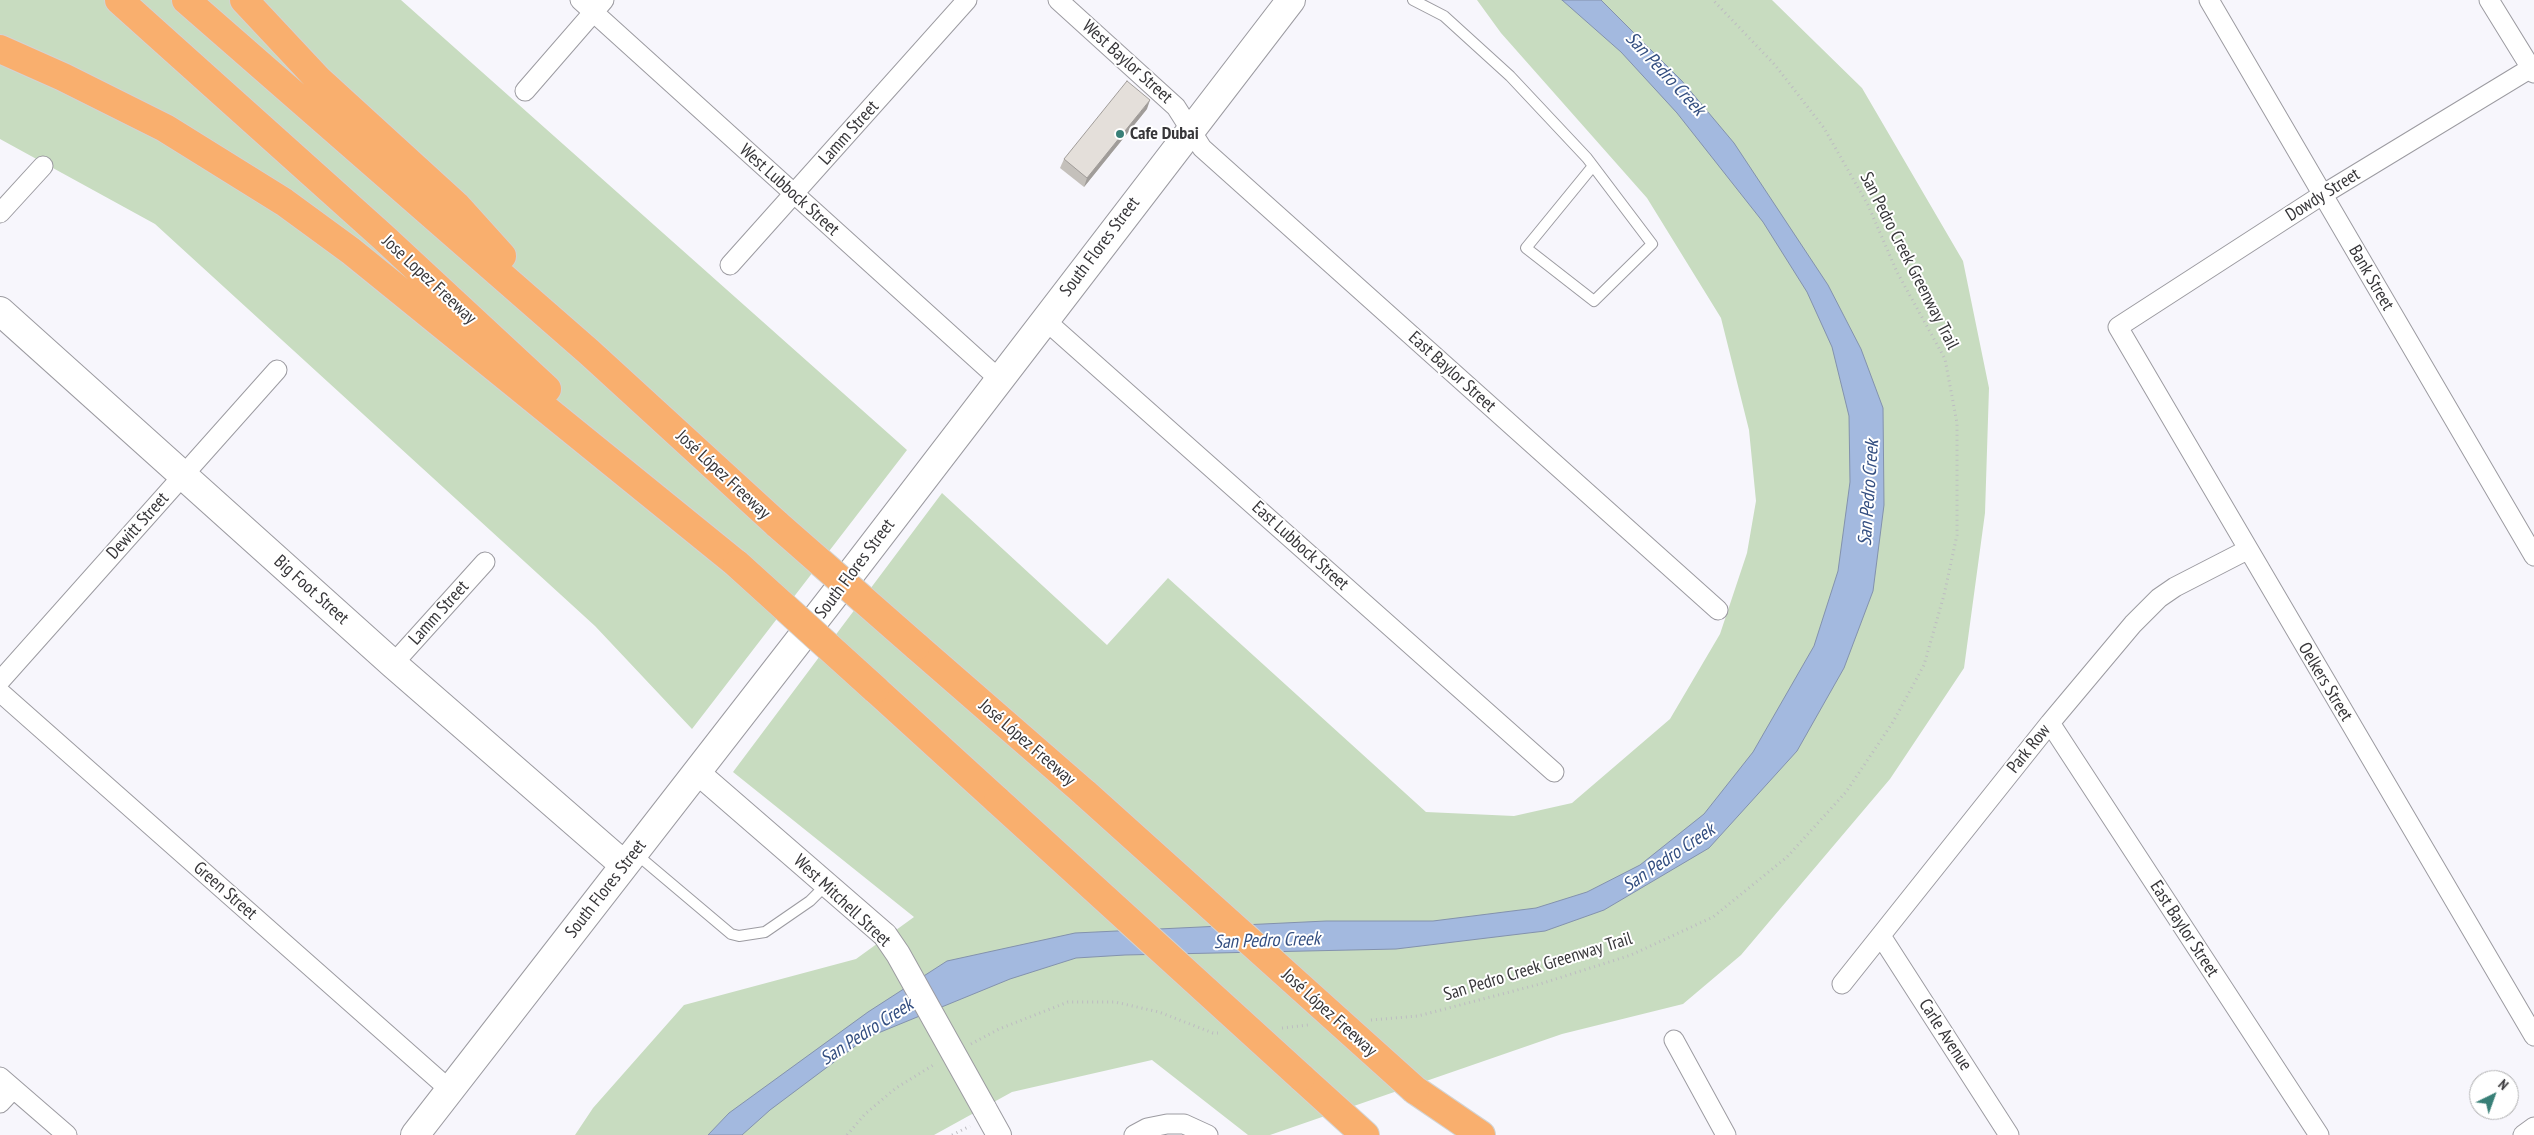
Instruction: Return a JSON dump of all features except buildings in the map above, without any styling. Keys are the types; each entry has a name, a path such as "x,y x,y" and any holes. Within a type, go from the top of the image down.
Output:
{"highway":[{"name":"Jose Lopez Freeway","path":"119,0 382,236 737,564"},
{"path":"186,0 589,352"},
{"path":"244,0 318,79 456,205 589,352"},
{"path":"8,53 106,98 165,128 284,202 351,251 737,564 1365,1135"},
{"name":"José López Freeway","path":"589,352 778,525 1086,794 1464,1135"},
{"path":"1307,1084 1351,1135"},
{"path":"1415,1090 1481,1135"}],"main road":[{"name":"South Flores Street","path":"415,1135 698,772 1190,129 1291,0"},
{"name":"Big Foot Street","path":"0,311 393,664 630,859"}],"street":[{"name":"Lamm Street","path":"730,265 967,0"},
{"name":"West Baylor Street","path":"1058,0 1176,106 1190,129"},
{"name":"Bank Street","path":"2209,0 2534,556"},
{"path":"2495,2 2532,71"},
{"name":"West Lubbock Street","path":"592,4 794,195 998,379"},
{"path":"525,91 592,4"},
{"name":"Dowdy Street","path":"2118,327 2322,195 2532,71"},
{"name":"East Baylor Street","path":"1190,129 1202,148 1718,610"},
{"path":"0,214 43,166"},
{"name":"East Lubbock Street","path":"1045,320 1554,772"},
{"name":"Oelkers Street","path":"2118,327 2247,550 2534,1036"},
{"name":"Dewitt Street","path":"0,681 277,370"},
{"name":"Park Row","path":"1842,984 2050,723 2133,624 2159,598 2175,587 2247,550"},
{"name":"Lamm Street","path":"393,664 485,562"},
{"name":"Green Street","path":"0,692 450,1090"},
{"name":"East Baylor Street","path":"2050,723 2319,1135"},
{"name":"West Mitchell Street","path":"698,772 884,935 898,954 977,1117 998,1135"},
{"name":"Carle Avenue","path":"1880,936 2009,1135"},
{"path":"1674,1040 1726,1135"},
{"path":"0,1103 7,1083 67,1135"},
{"path":"1134,1135 1147,1128 1167,1124 1184,1124 1208,1135"},
{"path":"2523,1135 2534,1127"}],"lane":[{"path":"1413,0 1444,16 1510,76 1593,166 1652,244 1594,301 1526,248 1593,166"},
{"path":"630,859 731,934 739,936 765,932 810,901 826,884"}],"path":[{"name":"San Pedro Creek Greenway Trail","path":"1361,1021 1418,1016 1540,984 1631,955 1713,918 1787,857 1846,792 1893,722 1924,665 1944,595 1957,535 1957,423 1945,359 1897,272 1868,205 1824,128 1775,65 1713,0"},
{"path":"966,1048 999,1029 1068,1002 1116,1002 1159,1012 1213,1033 1223,1032"},
{"path":"1272,1028 1312,1025"},
{"path":"846,1135 865,1114 896,1088 940,1062"},
{"path":"952,1135 977,1117"}],"green space":[{"path":"0,0 401,0 907,450 692,729 595,626 155,224 0,139"},
{"path":"1477,0 1772,0 1862,88 1963,261 1989,388 1985,513 1964,668 1890,779 1741,955 1683,1004 1562,1034 1270,1135 1248,1135 1152,1060 1012,1092 934,1135 575,1135 593,1108 684,1005 856,959 914,917 733,772 942,493 1107,645 1168,578 1426,812 1514,816 1572,803 1670,719 1720,634 1747,553 1756,501 1749,430 1721,318 1647,198 1501,33"}],"water":[{"name":"San Pedro Creek","path":"1562,0 1601,0 1682,81 1734,143 1828,285 1861,349 1883,408 1884,505 1873,591 1844,668 1797,751 1709,848 1604,910 1545,931 1396,949 1125,955 1076,958 1010,979 866,1038 770,1110 742,1135 708,1135 729,1113 868,1012 947,961 1075,933 1326,921 1433,921 1536,908 1587,892 1640,865 1704,814 1753,752 1814,646 1838,571 1850,482 1849,416 1832,347 1807,292 1763,222 1677,113 1621,52"}],"place":[{"name":"Cafe Dubai","path":"1120,134"}]}
